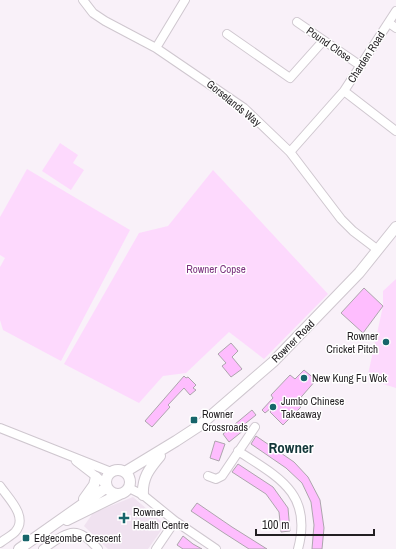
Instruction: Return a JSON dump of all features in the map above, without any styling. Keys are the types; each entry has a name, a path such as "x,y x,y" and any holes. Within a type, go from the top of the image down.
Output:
{"main road":[{"name":"Rowner Road","path":"128,479 176,441 199,426 273,362 344,289 396,227"},
{"name":"Rowner Road","path":"128,479 160,456 176,441"},
{"path":"143,495 143,480 151,466 160,456"},
{"path":"56,524 120,494 128,479 118,470 111,472 107,478 107,486 112,492 120,494"},
{"path":"76,508 90,493 96,477"},
{"path":"19,549 56,524 107,486"}],"street":[{"name":"Gorselands Way","path":"83,0 93,13 156,48 244,108 290,152 341,219 353,231 378,250"},
{"path":"156,48 186,0"},
{"name":"Charden Road","path":"290,152 344,92 361,66 392,26 396,11"},
{"name":"Pound Close","path":"297,22 361,66"},
{"path":"227,34 290,78 323,41"},
{"name":"Charden Road","path":"344,92 396,131"},
{"path":"208,476 216,479 222,476 255,427"},
{"path":"0,428 111,472"},
{"path":"238,451 276,476 291,490 300,509 302,523 298,549"},
{"path":"68,454 107,486"},
{"path":"128,479 143,495 175,521 216,549"},
{"path":"0,486 18,513 20,520 15,532 0,543"},
{"path":"156,549 175,521"},
{"path":"43,549 66,534 79,533 88,536 98,549"}],"shaded area":[{"name":"Rowner Health Centre","path":"133,497 164,524 148,549 108,549 84,526 93,513"}],"green space":[{"path":"60,143 78,155 73,163 84,170 71,190 42,171"},
{"path":"27,169 130,230 61,361 3,330 0,320 0,267 5,258 0,255 0,217"},
{"name":"Rowner Copse","path":"213,170 328,294 264,359 229,332 186,373 163,376 139,403 64,364 139,233 168,226"},
{"name":"Rowner Cricket Pitch","path":"396,279 396,388 367,379 383,306 383,291"}],"building":[{"path":"364,288 383,306 363,333 341,313"},
{"path":"231,343 238,351 232,357 242,369 231,377 222,366 226,363 218,354"},
{"path":"304,370 316,380 296,403 301,407 283,425 270,412 276,404 265,413 262,410 273,398 271,395 290,375 295,379"},
{"path":"184,376 186,378 188,377 196,385 193,388 196,390 190,395 184,388 168,405 170,407 152,427 145,421"},
{"path":"252,410 256,415 241,427 244,430 229,442 223,434"},
{"path":"256,436 294,462 308,477 320,500 324,528 322,549 312,549 314,525 311,502 302,483 286,468 251,444"},
{"path":"215,441 225,444 219,461 210,458"},
{"path":"238,464 273,487 288,508 290,531 281,532 279,512 266,494 232,472"},
{"path":"197,503 267,549 249,549 224,533 191,511"},
{"path":"183,536 202,549 183,549 177,545"}],"place":[{"name":"Rowner Cricket Pitch","path":"386,342"},
{"name":"New Kung Fu Wok","path":"304,378"},
{"name":"Jumbo Chinese Takeaway","path":"273,407"},
{"name":"Rowner Crossroads","path":"194,420"},
{"name":"Rowner Health Centre","path":"124,518"},
{"name":"Edgecombe Crescent","path":"26,538"}],"district":[{"name":"Rowner","path":"291,447"}]}
